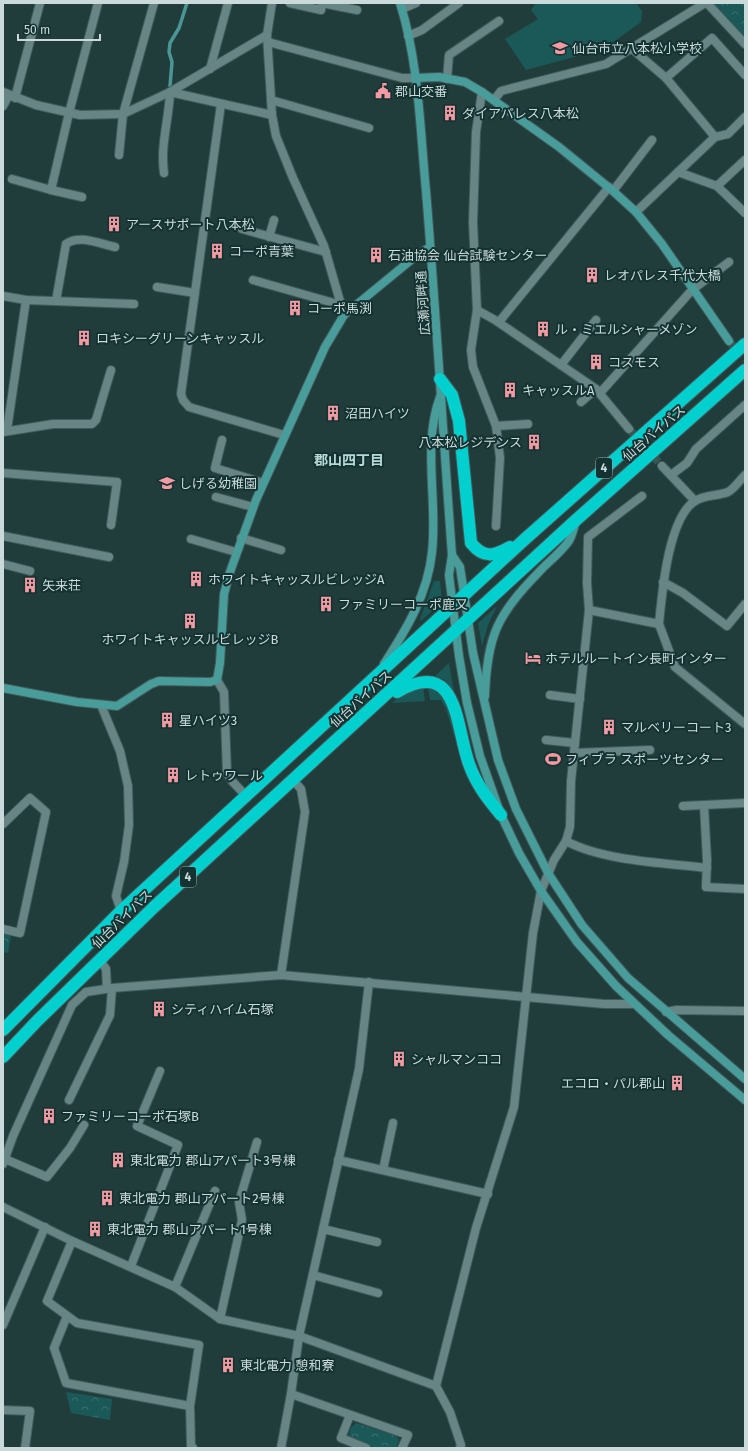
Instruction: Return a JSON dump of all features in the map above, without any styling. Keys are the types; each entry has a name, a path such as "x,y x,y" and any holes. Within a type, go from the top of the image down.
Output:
{"highway":[{"name":"仙台バイパス","path":"3,1030 121,911 525,539 745,344"},
{"name":"仙台バイパス","path":"3,1057 154,907 576,520 745,370"},
{"path":"440,379 452,395 459,421 471,543 484,554 491,556 525,539"},
{"path":"378,702 412,683 420,681 434,682 445,690 450,695 455,707 468,762 476,783 500,815"}],"street":[{"path":"3,106 9,95 40,3"},
{"path":"51,190 69,113 98,3"},
{"path":"119,155 123,114 154,3"},
{"path":"210,69 228,3"},
{"path":"272,3 268,38 272,115 279,143 326,252 344,315"},
{"path":"290,3 320,10 322,3 357,10"},
{"path":"401,6 416,3"},
{"path":"408,36 422,30 459,3"},
{"path":"494,100 501,91 606,64 706,3 745,44"},
{"name":"広瀬河畔通","path":"401,6 416,78 440,379 452,555 449,575 456,631 469,711 480,756 500,815 519,853 541,891 577,942 633,1004 745,1100"},
{"path":"447,79 449,55 499,21"},
{"path":"9,95 36,105 80,115 123,114 170,92 268,38 402,78 438,77 465,82 494,100 559,147 611,189 636,212 662,244 692,290 729,341"},
{"path":"666,78 712,38 745,75"},
{"path":"631,48 666,78 715,137"},
{"path":"170,92 272,115"},
{"path":"164,173 162,158 163,140 170,92"},
{"path":"482,92 476,132 473,222 477,310 471,350 473,368 496,426 500,458 496,526"},
{"path":"271,100 369,128"},
{"path":"222,104 181,394 182,400 189,407 284,435"},
{"path":"636,212 715,137 728,134 745,117"},
{"path":"499,322 652,140"},
{"path":"717,186 745,160"},
{"path":"678,172 717,186 745,213"},
{"path":"12,179 82,197"},
{"path":"269,237 274,220"},
{"path":"242,229 326,252"},
{"path":"56,301 66,244 78,239 115,246"},
{"path":"247,796 232,781 227,773 224,692 217,680 220,668 224,594 236,552 253,507 284,435 325,347 344,315 416,256 430,247"},
{"path":"581,402 598,391 692,290 729,262"},
{"path":"253,280 342,305"},
{"path":"157,287 195,294"},
{"path":"3,296 26,300 134,304"},
{"path":"26,300 5,431 53,424 92,424 96,420 111,370"},
{"path":"477,310 499,322 598,391 630,429"},
{"path":"561,365 596,320"},
{"path":"375,678 413,616 430,566 433,521 434,413 441,395"},
{"path":"671,475 687,463 696,449 745,404"},
{"path":"496,426 528,424"},
{"path":"222,440 215,468 263,483"},
{"path":"662,466 695,501"},
{"path":"3,473 117,482 112,525"},
{"path":"745,475 729,491 695,501 685,512 677,528 663,582 659,624 675,667 745,724"},
{"path":"436,1386 476,1228 488,1194 514,1107 533,933 541,891 548,873 566,841 571,811 571,781 589,610 587,583 588,538 642,496"},
{"path":"216,497 253,507"},
{"path":"485,709 489,652 498,624 510,602 570,540 576,520"},
{"path":"3,536 109,557"},
{"path":"241,538 281,550"},
{"path":"190,539 236,552"},
{"name":"広瀬河畔通","path":"452,555 460,567 473,653 498,760 516,809 548,873 582,925 628,978 745,1079"},
{"path":"3,564 30,571"},
{"path":"663,582 683,593 727,626 745,604"},
{"path":"589,610 659,624"},
{"path":"3,688 101,705 117,706 151,684 159,681 210,682 217,680"},
{"path":"550,695 580,699"},
{"path":"101,705 120,751 128,786 129,825 124,862 116,896 121,911"},
{"path":"546,740 575,743"},
{"path":"574,753 650,750"},
{"path":"281,975 290,903 305,812 301,789 293,780"},
{"path":"3,824 30,798 46,812 20,933 3,930"},
{"path":"683,806 745,803"},
{"path":"704,805 707,868 706,887 745,889"},
{"path":"566,841 574,846 611,856 707,868"},
{"path":"69,1100 110,1015 110,988 106,968 100,960"},
{"path":"84,1125 70,1148 47,1177 4,1162 72,1005 86,992 110,988 281,975 604,1004 633,1004"},
{"path":"281,1448 292,1394 299,1336 359,1069 369,982"},
{"path":"666,1012 677,1010 745,1011"},
{"path":"131,1266 178,1145 137,1126 160,1071"},
{"path":"383,1170 393,1123"},
{"path":"220,1319 242,1220 240,1202 257,1142"},
{"path":"338,1160 488,1194"},
{"path":"175,1287 214,1191"},
{"path":"3,1207 72,1241 131,1266 175,1287 220,1319 299,1336 436,1386 450,1412 461,1446 469,1448"},
{"path":"3,1325 45,1228"},
{"path":"324,1229 377,1242"},
{"path":"72,1241 47,1301 77,1323 199,1345 190,1406 191,1445 193,1448"},
{"path":"313,1275 378,1293"},
{"path":"67,1316 54,1348 66,1383 190,1406"},
{"path":"292,1394 408,1435 402,1448"},
{"path":"3,1410 30,1411 25,1448"},
{"path":"350,1415 341,1438 366,1448"}],"green space":[{"name":"仙台市立八本松小学校","path":"536,3 636,3 642,11 641,22 604,49 526,70 505,39 538,19 531,10"},
{"path":"712,3 745,3 745,40"},
{"path":"434,581 440,581 442,602 421,621 420,619"},
{"path":"497,606 488,625 482,646 478,623"},
{"path":"449,663 454,692 445,680 435,676"},
{"path":"423,687 425,701 392,703 404,693"},
{"path":"428,687 442,695 451,711 469,777 467,778 446,709 441,700 430,700"},
{"path":"3,933 11,935 8,953 3,952"},
{"path":"66,1392 112,1399 110,1420 71,1413"},
{"path":"356,1423 396,1436 399,1440 396,1448 384,1448 359,1443 349,1435 350,1429"}],"waterway":[{"path":"170,86 172,62 169,52 170,43 179,28 187,3"}],"tunnel":[{"path":"729,341 745,360"},
{"path":"629,429 662,466"}],"place":[{"name":"仙台市立八本松小学校","path":"560,48"},
{"name":"郡山交番","path":"383,91"},
{"name":"ダイアパレス八本松","path":"450,113"},
{"name":"アースサポート八本松","path":"114,224"},
{"name":"コーポ青葉","path":"217,251"},
{"name":"石油協会 仙台試験センター","path":"376,255"},
{"name":"レオパレス千代大橋","path":"592,275"},
{"name":"コーポ馬渕","path":"295,308"},
{"name":"ル・ミエルシャーメゾン","path":"543,329"},
{"name":"ロキシーグリーンキャッスル","path":"84,338"},
{"name":"コスモス","path":"596,362"},
{"name":"キャッスルA","path":"510,390"},
{"name":"沼田ハイツ","path":"333,413"},
{"name":"八本松レジデンス","path":"534,442"},
{"name":"しげる幼稚園","path":"167,483"},
{"name":"ホワイトキャッスルビレッジA","path":"196,579"},
{"name":"矢来荘","path":"30,585"},
{"name":"ファミリーコーポ鹿又","path":"326,604"},
{"name":"ホワイトキャッスルビレッジB","path":"190,621"},
{"name":"ホテルルートイン長町インター","path":"533,658"},
{"name":"星ハイツ3","path":"167,720"},
{"name":"マルベリーコート3","path":"609,727"},
{"name":"フィブラ スポーツセンター","path":"553,759"},
{"name":"レトゥワール","path":"173,775"},
{"name":"シティハイム石塚","path":"159,1009"},
{"name":"シャルマンココ","path":"399,1059"},
{"name":"エコロ・パル郡山","path":"677,1083"},
{"name":"ファミリーコーポ石塚B","path":"49,1116"},
{"name":"東北電力 郡山アパート3号棟","path":"118,1160"},
{"name":"東北電力 郡山アパート2号棟","path":"107,1198"},
{"name":"東北電力 郡山アパート1号棟","path":"95,1229"},
{"name":"東北電力 憩和寮","path":"228,1365"}],"district":[{"name":"郡山四丁目","path":"349,460"}]}
